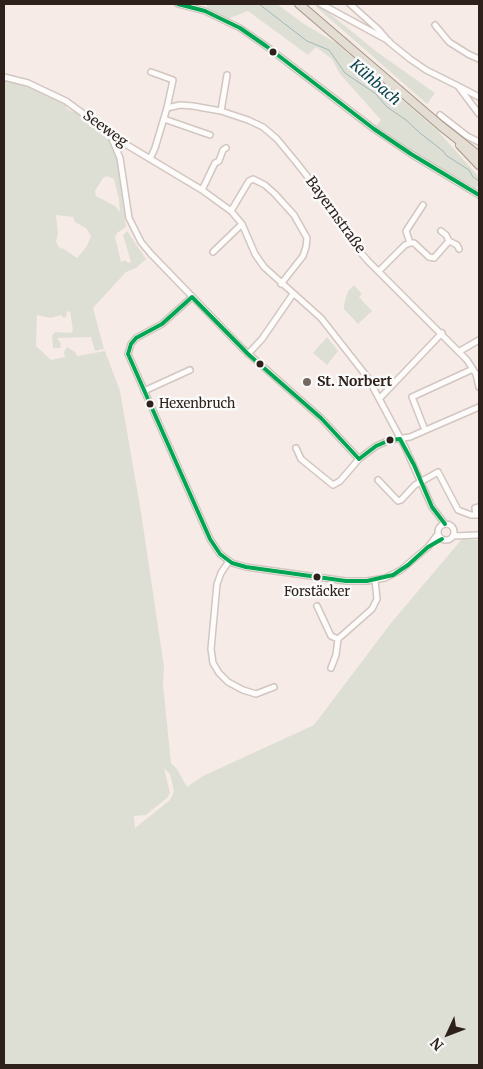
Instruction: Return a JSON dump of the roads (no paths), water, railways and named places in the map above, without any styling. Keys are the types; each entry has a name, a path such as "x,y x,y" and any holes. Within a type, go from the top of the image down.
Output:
{"main road":[{"path":"299,4 442,126 478,161"}],"street":[{"path":"178,4 205,11 240,28 374,129 479,195"},
{"path":"321,4 389,42"},
{"path":"350,4 378,29 389,42 425,69 479,97"},
{"path":"435,24 448,42 463,52 479,59"},
{"path":"150,159 164,119 173,80 151,72"},
{"path":"221,111 227,75"},
{"name":"Seeweg","path":"4,77 28,83 56,95 231,211 242,224 259,260 267,271 315,312 368,378 422,481 442,525"},
{"path":"458,86 479,114"},
{"name":"Bayernstraße","path":"167,108 180,105 221,111 256,123 277,139 325,199 355,246 460,351 473,369 479,387"},
{"path":"440,115 467,136 479,142"},
{"path":"164,119 210,134"},
{"path":"108,131 120,158 129,218 135,231 151,254 248,354 321,418 359,459"},
{"path":"202,190 215,163 226,148"},
{"path":"231,211 252,179 275,194 294,216 307,238 306,247 302,256 281,284"},
{"path":"410,243 406,231 423,205"},
{"path":"214,252 242,224"},
{"path":"441,231 459,249"},
{"path":"379,271 405,245 414,244 432,258 449,241"},
{"path":"248,354 293,294"},
{"path":"192,297 166,321 141,335 131,344 129,357 210,539 216,549 229,561 246,567 346,581 375,580 393,575 408,565 428,547 442,525 450,525 467,535"},
{"path":"380,398 442,333"},
{"path":"460,351 479,340"},
{"path":"425,430 412,399 414,396 473,369"},
{"path":"144,392 190,370"},
{"path":"296,448 301,458 333,485 340,481 359,459 376,446 390,440 410,437 479,407"},
{"path":"378,480 398,501 416,485 438,472 458,510 471,515 478,514 475,508 479,506"},
{"path":"453,536 454,529"},
{"path":"438,534 442,539"},
{"path":"428,547 442,539 449,540 453,536 479,535"},
{"path":"229,561 221,573 217,584 211,649 214,663 219,673 228,682 243,690 256,694 274,686"},
{"path":"331,668 336,655 338,639 372,609 377,599 375,580"},
{"path":"317,606 331,636 338,639"}],"waterway":[{"name":"Kühbach","path":"259,4 307,41 329,50 345,73 376,94 387,107 406,120 447,156 469,170 473,177 479,181"}],"place":[{"name":"St. Norbert","path":"307,382"},
{"name":"Hexenbruch","path":"150,404"},
{"name":"Forstäcker","path":"317,577"}]}
